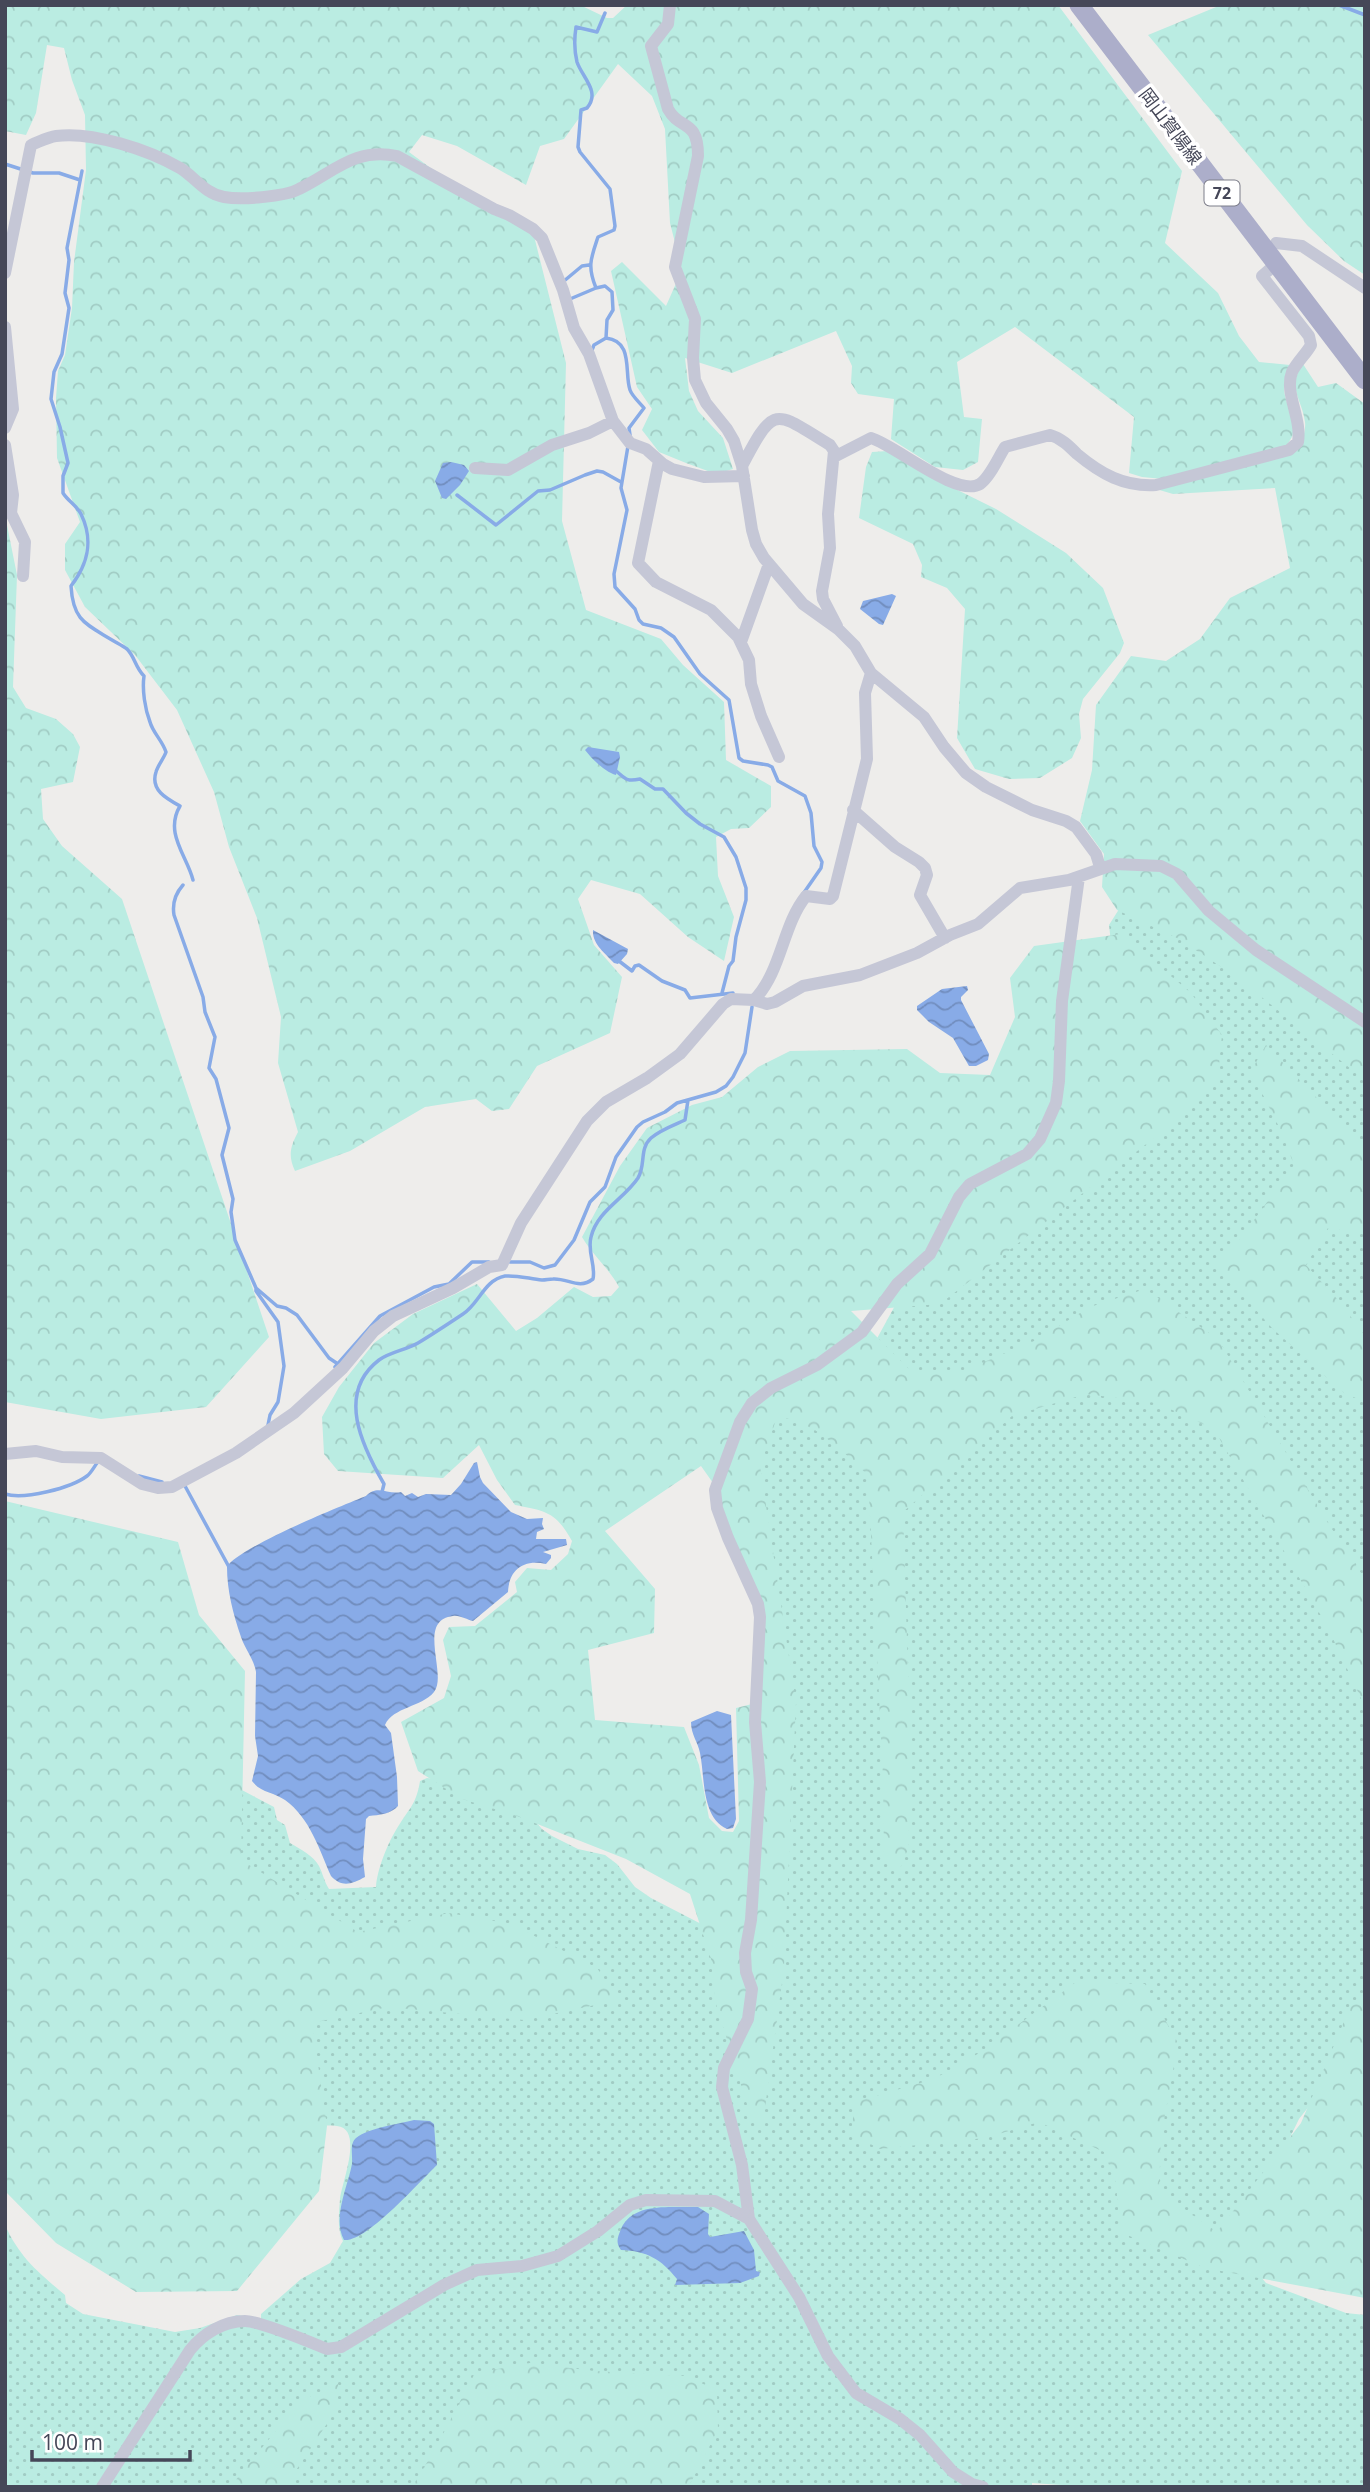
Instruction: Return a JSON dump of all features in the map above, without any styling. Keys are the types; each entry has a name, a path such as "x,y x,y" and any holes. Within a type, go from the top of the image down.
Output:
{"main road":[{"name":"岡山賀陽線","path":"1079,5 1365,380"},
{"name":"岡山賀陽線","path":"1094,5 1365,358"}],"street":[{"path":"670,5 668,24 651,46 668,109 689,126 698,144 697,163 676,267 677,277 695,319 695,380 706,403 727,429 743,471 756,544 803,604 838,629 855,646 872,673 924,717 966,773 1032,810 1076,827 1096,855 1100,867"},
{"path":"5,274 31,145 53,136 75,135 112,141 182,169 211,193 230,198 282,194 297,190 326,172 368,153 381,152 397,156 509,215 533,229 542,238 564,290 574,327 589,354 613,421 629,442 646,449 672,469 704,477 743,471"},
{"path":"1276,243 1302,246 1365,288"},
{"path":"834,457 871,438 888,444 945,479 970,487 979,485 1005,447 1050,435 1058,437 1090,465 1109,477 1138,486 1156,485 1289,450 1298,442 1300,431 1289,386 1293,371 1311,345 1309,335 1262,276 1276,264"},
{"path":"5,327 13,409 5,428"},
{"path":"743,471 759,433 776,419 785,418 830,445 834,457 828,514 830,548 822,591 823,600 838,629"},
{"path":"475,468 508,470 552,445 589,433 613,421"},
{"path":"5,444 13,495 11,513 25,542 23,576"},
{"path":"659,461 638,563 656,582 711,610 741,642 749,660 751,684 761,716 779,757"},
{"path":"741,642 769,564"},
{"path":"754,1000 770,976 797,908 806,896 830,900 834,895 867,759 865,694 872,673"},
{"path":"853,810 895,848 925,868 927,875 920,895 945,938"},
{"path":"5,1454 36,1451 62,1457 102,1459 142,1484 158,1488 172,1487 236,1453 266,1434 321,1390 374,1331 393,1316 453,1288 489,1267 502,1265 521,1223 587,1121 606,1102 647,1078 680,1054 723,1004 731,999 754,1000 767,1004 775,1002 803,986 860,975 917,953 978,924 1020,888 1079,877 1100,867 1115,864 1161,866 1177,874 1209,911 1256,950 1365,1022"},
{"path":"983,2487 972,2484 953,2472 910,2427 856,2393 828,2356 799,2297 749,2219 742,2165 722,2087 724,2068 748,2019 752,1989 746,1972 745,1952 751,1920 760,1782 755,1723 760,1617 758,1604 721,1518 715,1490 740,1422 752,1403 771,1388 817,1365 862,1332 897,1284 930,1254 959,1197 970,1184 1027,1154 1040,1139 1053,1112 1059,1081 1062,1001 1079,877"},
{"path":"102,2487 190,2350 201,2337 226,2324 247,2321 327,2349 341,2347 444,2285 477,2270 522,2266 558,2256 598,2231 630,2205 646,2200 715,2201 749,2219"}],"green space":[{"path":"5,5 580,5 607,18 613,18 627,5 1058,5 1182,171 1165,243 1218,293 1239,336 1259,362 1290,365 1284,388 1293,418 1294,432 1284,448 1163,479 1129,473 1134,417 1015,327 957,362 964,417 982,419 978,462 963,470 935,467 891,439 894,399 858,394 851,383 852,366 836,331 732,373 685,358 689,391 698,411 723,438 733,469 716,474 659,452 642,430 652,409 637,387 611,271 622,262 666,306 682,270 670,223 665,129 652,96 618,64 564,139 540,146 526,185 457,146 422,135 409,152 494,215 510,221 534,236 566,363 562,521 586,610 661,639 683,665 724,702 726,760 771,786 771,807 749,828 731,829 716,837 718,876 734,917 724,961 688,937 640,894 591,880 578,899 594,945 622,977 610,1033 537,1066 509,1109 492,1111 476,1099 425,1107 350,1151 295,1171 291,1152 298,1132 278,1063 281,1017 257,918 229,847 214,792 177,710 135,655 85,607 65,570 65,544 80,522 57,458 56,398 58,371 65,355 72,308 74,262 86,170 85,115 64,48 47,45 36,113 26,135 5,131"},
{"path":"1221,5 1365,5 1365,275 1344,261 1307,225 1148,35"},
{"path":"1303,364 1318,387 1336,383 1365,404 1365,1070 1351,1069 1238,978 1179,939 1117,910 1102,887 1104,854 1080,821 1092,770 1096,705 1131,656 1166,661 1200,639 1230,598 1290,568 1275,488 1173,494 1156,489 1302,444 1305,422 1295,387"},
{"path":"888,451 919,471 996,509 1066,553 1103,588 1124,643 1120,653 1083,699 1079,714 1081,738 1072,758 1040,778 1009,779 975,769 957,738 965,609 947,588 921,577 922,565 913,544 859,518 866,467 872,452"},
{"path":"5,515 17,575 13,687 26,708 56,719 73,734 80,747 73,782 41,789 43,819 62,846 122,899 269,1337 206,1407 101,1419 5,1402"},
{"path":"1128,895 1365,1040 1365,2035 1299,2119 1279,2160 1253,2267 1266,2283 1346,2313 1365,2315 1365,2487 1090,2487 1032,2483 1032,2487 5,2487 5,2225 30,2264 65,2295 66,2303 83,2314 175,2332 200,2328 237,2315 261,2319 261,2314 301,2279 330,2263 343,2241 339,2226 340,2204 350,2146 345,2129 337,2126 311,2127 229,2145 240,1789 274,1807 277,1820 285,1825 290,1843 317,1862 329,1889 376,1887 380,1865 389,1843 414,1802 420,1781 427,1778 448,1781 527,1812 552,1836 578,1849 605,1855 617,1864 635,1887 711,1929 770,1799 747,1432 869,1353 903,1291 1113,961 1109,925"},
{"path":"1121,934 1191,993 1222,1035 1218,1075 1176,1121 940,1304 851,1311 912,1372 958,1373 1034,1341 1090,1307 1145,1289 1218,1339 1328,1523 1365,1579 1365,1707 1328,1628 1214,1429 1157,1403 1086,1394 1012,1416 903,1512 911,1770 908,1849 897,1876 884,1856 883,1776 868,1475 815,1430 790,1419 777,1417 760,1466 796,1703 784,1968 762,2130 751,2117 716,2004 711,1959 690,1894 626,1859 517,1816 462,1799 418,1771 401,1722 444,1698 451,1676 443,1640 449,1627 475,1626 517,1592 515,1582 527,1568 551,1570 568,1554 572,1541 566,1531 549,1514 515,1505 497,1480 479,1445 443,1478 338,1471 324,1454 322,1417 339,1387 374,1343 413,1314 477,1284 516,1331 537,1318 574,1287 593,1297 611,1296 619,1287 582,1237 620,1166 647,1128 692,1105 722,1097 758,1067 790,1051 907,1049 940,1073 990,1075 1015,1017 1010,978 1034,946","holes":["701,1466 718,1490 721,1508 763,1618 760,1702 736,1708 739,1821 733,1832 722,1831 709,1818 699,1765 684,1727 595,1720 588,1650 654,1633 655,1589 605,1531"]},
{"path":"1266,1045 1365,1148 1365,1234 1328,1228 1306,1265 1340,1302 1365,1336 1365,1402 1344,1393 1272,1328 1216,1265 1241,1238 1294,1165 1282,1133 1251,1071"},
{"path":"5,1501 178,1542 199,1615 245,1671 241,1860 358,1932 449,1913 511,1924 597,1968 619,2000 524,2020 388,2007 312,2023 327,2126 319,2191 237,2291 136,2292 56,2243 5,2191"},
{"path":"1076,1982 1145,1984 1178,2043 1161,2137 1159,2191 1217,2232 1301,2123 1351,2005 1365,2000 1365,2298 1205,2268 1120,2232 1116,2183 1104,2152 1039,2122 985,2138 880,2149 851,2134 855,2102 934,2079 981,2052"},
{"path":"530,2363 594,2371 685,2376 717,2390 718,2430 689,2486 412,2487 475,2373"},
{"path":"338,2384 338,2407 285,2487 230,2487 300,2401"}],"water":[{"path":"443,463 464,465 469,471 446,499 442,498 435,481"},
{"path":"892,594 896,596 883,625 860,609 863,601"},
{"path":"588,747 619,752 616,775 595,761 585,750"},
{"path":"593,930 628,949 618,964 600,948"},
{"path":"967,986 968,990 961,1000 989,1054 988,1060 976,1066 969,1066 953,1038 929,1022 917,1010 917,1006 942,989"},
{"path":"477,1462 483,1483 511,1512 527,1519 543,1518 544,1529 537,1532 536,1539 566,1539 567,1545 543,1552 551,1555 546,1564 531,1563 519,1568 511,1577 508,1592 473,1621 453,1616 442,1620 436,1627 434,1637 438,1674 434,1692 422,1701 394,1714 385,1725 391,1733 398,1806 366,1819 363,1859 365,1877 351,1883 339,1882 331,1876 313,1835 294,1807 281,1797 259,1788 252,1781 258,1756 255,1736 256,1672 235,1620 227,1567 249,1549 374,1491 401,1492 405,1496 412,1493 418,1497 426,1494 451,1495"},
{"path":"717,1711 731,1715 736,1819 733,1828 727,1829 719,1823 708,1806 700,1753 691,1727 691,1722"},
{"path":"414,2120 430,2121 434,2124 437,2165 379,2222 354,2238 344,2240 340,2212 352,2164 354,2141 368,2132"},
{"path":"698,2207 709,2214 710,2237 744,2231 754,2250 759,2276 740,2283 675,2285 677,2279 659,2261 646,2254 621,2250 619,2247 621,2229 634,2214 654,2208"}],"waterway":[{"path":"1339,5 1365,15"},
{"path":"605,13 597,32 576,27 577,62 592,96 587,108 581,110 578,147 610,189 615,226 614,230 598,237 591,268 596,288 605,286 612,292 613,310 607,320 606,338 621,345 626,359 630,390 644,408 629,428 630,435"},
{"path":"5,164 33,173 59,173 80,180"},
{"path":"82,171 67,248 69,260 65,293 69,308 62,354 54,372 51,399 68,463 63,476 63,493 79,511 85,524 88,543 82,569 71,586 72,598 82,620 127,649 144,676 148,717 166,752 156,772 155,784 161,793 180,806 174,826 175,835 193,880"},
{"path":"564,281 582,266 589,265"},
{"path":"570,299 596,288"},
{"path":"592,350 594,345 606,338"},
{"path":"628,446 621,488 627,510 614,574 615,587 635,609 643,624 661,628 674,637 700,674 729,700 739,758 772,767 778,781 805,796 811,813 814,846 822,862 821,868 803,894"},
{"path":"457,495 496,525 538,491 550,490 597,471 621,482"},
{"path":"615,770 626,779 640,779 655,789 663,789 686,813 724,837 736,857 746,888 746,900 733,961 729,966 722,993"},
{"path":"183,885 175,899 174,915 215,1037 209,1068 216,1079 229,1128 222,1155 233,1199 231,1212 235,1240 256,1288 277,1306 297,1315 329,1358 338,1364"},
{"path":"619,961 632,971 639,965 662,981 685,990 690,998 733,993"},
{"path":"510,1262 530,1262 544,1268 555,1265 574,1240 590,1202 605,1187 616,1157 637,1127 677,1103 716,1092 726,1086 745,1053 752,1007"},
{"path":"382,1492 384,1484 361,1437 357,1420 359,1388 366,1373 383,1357 418,1343 469,1310 487,1287 498,1278 515,1276 542,1280 558,1279 578,1284 593,1279 590,1243 594,1228 605,1212 638,1178 647,1142 685,1120 688,1100"},
{"path":"335,1367 380,1316 434,1287 449,1284 472,1262 489,1262"},
{"path":"256,1288 278,1322 284,1366 278,1402 270,1415 268,1425"},
{"path":"5,1494 35,1494 59,1489 87,1476 97,1463"},
{"path":"139,1476 162,1482"},
{"path":"185,1486 229,1567"}]}
